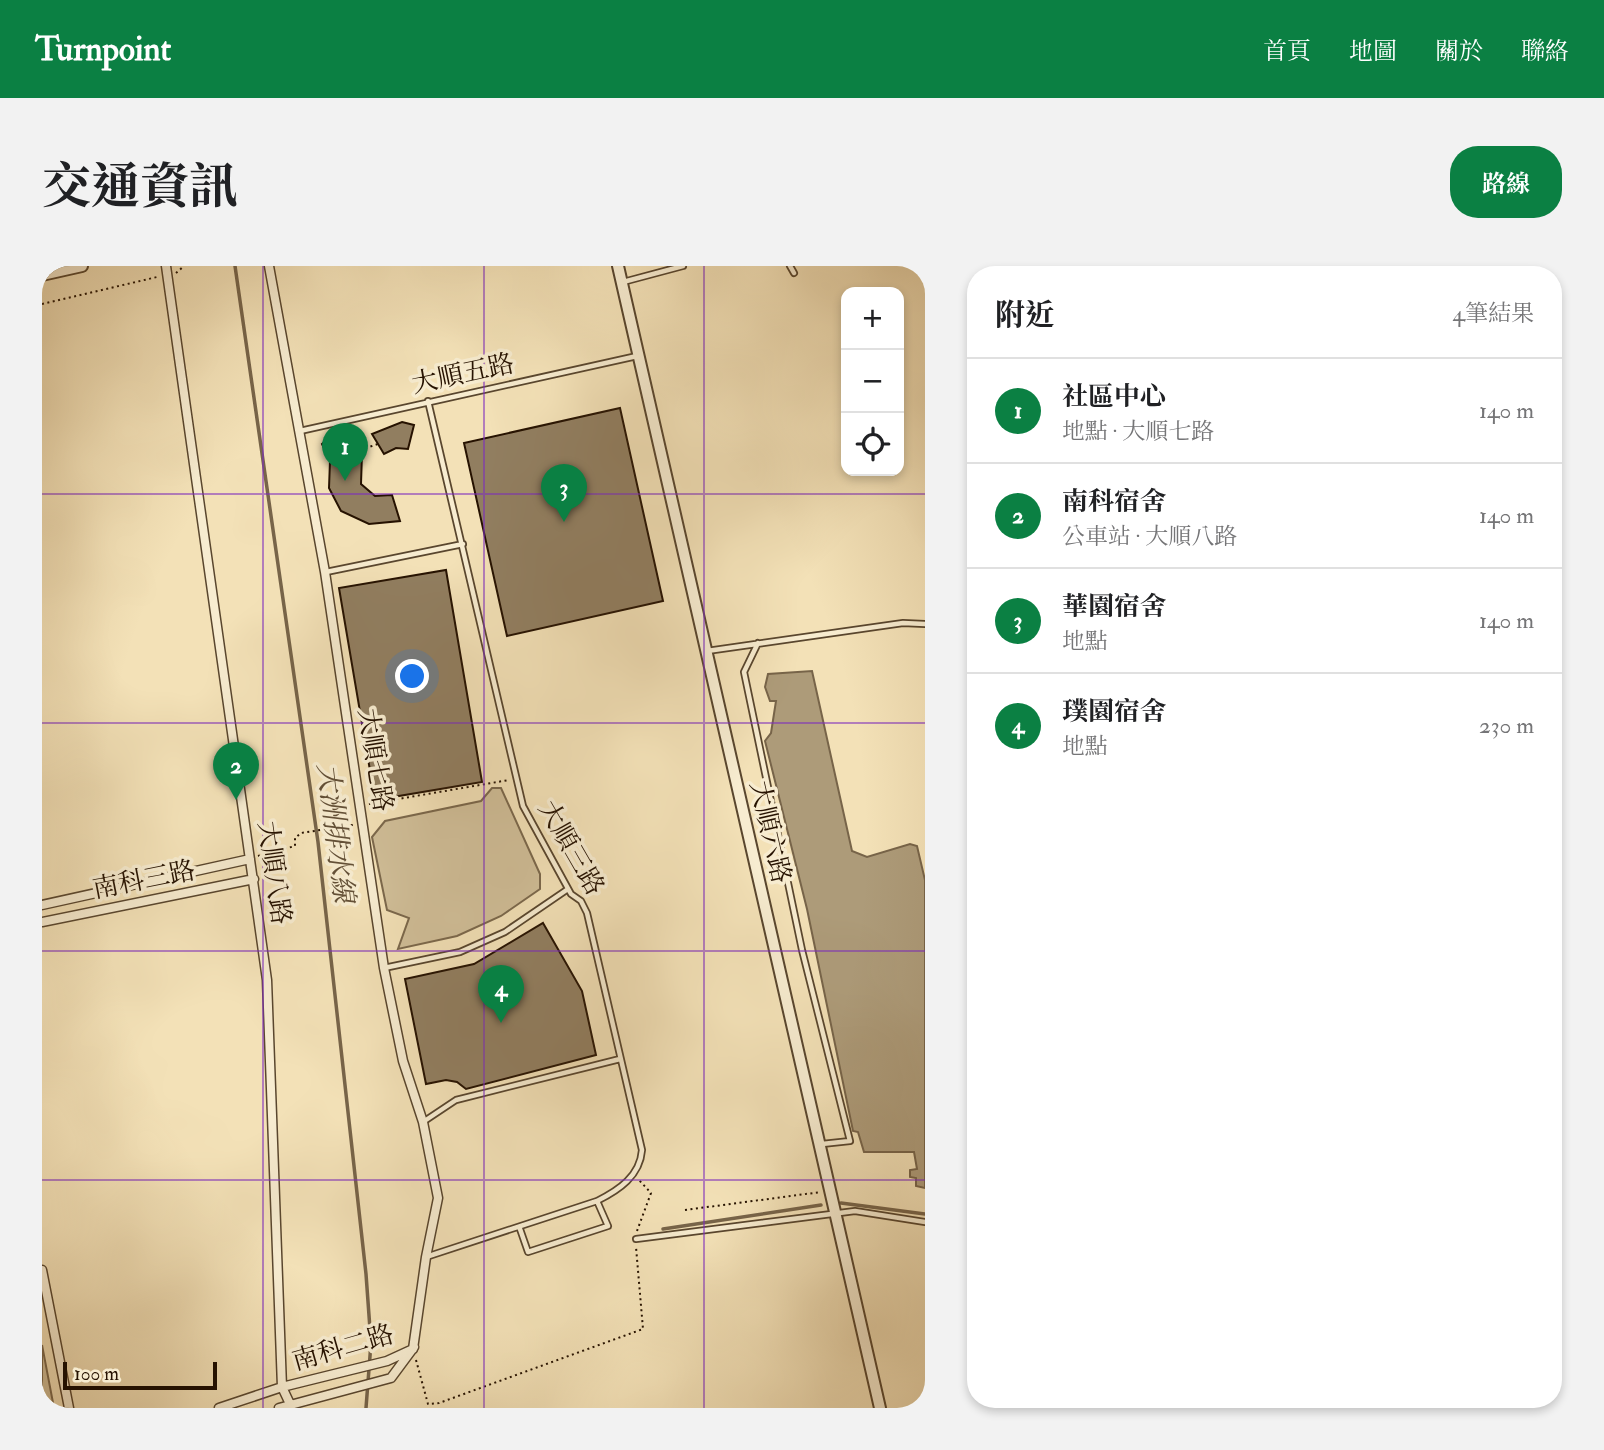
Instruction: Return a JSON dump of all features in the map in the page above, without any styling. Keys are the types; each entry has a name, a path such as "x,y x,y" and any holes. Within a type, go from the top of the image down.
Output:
{"street":[{"path":"42,275 82,266"},
{"name":"大順七路","path":"269,266 297,432 325,572 384,968 402,1061 424,1122 438,1198 426,1257 413,1349"},
{"name":"大順六路","path":"618,266 880,1408"},
{"name":"大順八路","path":"166,270 267,981 282,1387 290,1404"},
{"name":"南科三路","path":"42,905 250,859"},
{"name":"南科三路","path":"42,922 254,879"},
{"path":"42,1270 69,1408"},
{"name":"南科二路","path":"219,1408 282,1387 387,1361 413,1349"},
{"name":"南科二路","path":"279,1408 391,1378 413,1349"}],"lane":[{"path":"622,282 683,266"},
{"path":"790,266 793,272"},
{"name":"大順五路","path":"297,432 638,356"},
{"name":"大順三路","path":"428,401 523,806 568,889 581,901 587,913 642,1150 641,1161 633,1174"},
{"path":"325,572 463,544"},
{"path":"706,651 903,623 925,624"},
{"path":"758,643 744,672 802,950 850,1141 818,1144"},
{"path":"384,968 460,953 505,932 568,889"},
{"path":"424,1122 456,1100 621,1059"},
{"path":"426,1257 520,1229 597,1201 619,1190 633,1174"},
{"path":"520,1229 528,1252 608,1226 597,1201"},
{"path":"636,1239 855,1211 925,1222"}],"path":[{"path":"42,304 166,270 177,273 184,266"},
{"path":"360,450 378,444"},
{"path":"361,806 517,779"},
{"path":"250,859 295,846 295,838 301,833 353,825"},
{"path":"413,1349 428,1404 439,1403 643,1329 636,1239 651,1193 633,1174"},
{"path":"685,1210 829,1191"}],"shaded area":[{"path":"812,671 852,851 867,857 910,844 917,846 925,880 925,1188 916,1186 916,1178 910,1177 910,1170 917,1169 914,1152 864,1152 858,1132 853,1131 807,909 765,741 771,733 776,701 770,701 765,687 768,674"},
{"path":"492,788 501,788 540,874 540,889 501,916 457,936 398,949 409,918 387,910 372,837 385,821 481,801"},
{"path":"42,1345 54,1408 42,1408"}],"building":[{"path":"620,408 663,601 507,636 464,443"},
{"path":"402,422 414,425 408,449 396,448 384,454 372,434"},
{"path":"333,434 337,441 347,434 350,439 354,436 362,454 361,484 375,496 392,495 400,521 369,524 341,511 329,488 330,461 322,444"},
{"path":"446,570 482,782 375,800 339,588"},
{"path":"543,923 582,991 596,1055 466,1089 457,1082 446,1080 426,1084 405,979 474,964"}],"waterway":[{"name":"大洲排水線","path":"235,266 318,842 366,1274 371,1343 366,1408"},
{"path":"841,1203 925,1214"},
{"path":"663,1229 821,1205"}],"place":[{"name":"社區中心","path":"345,481"},
{"name":"華園宿舍","path":"564,522"},
{"name":"南科宿舍","path":"236,800"},
{"name":"璞園宿舍","path":"501,1023"}]}
